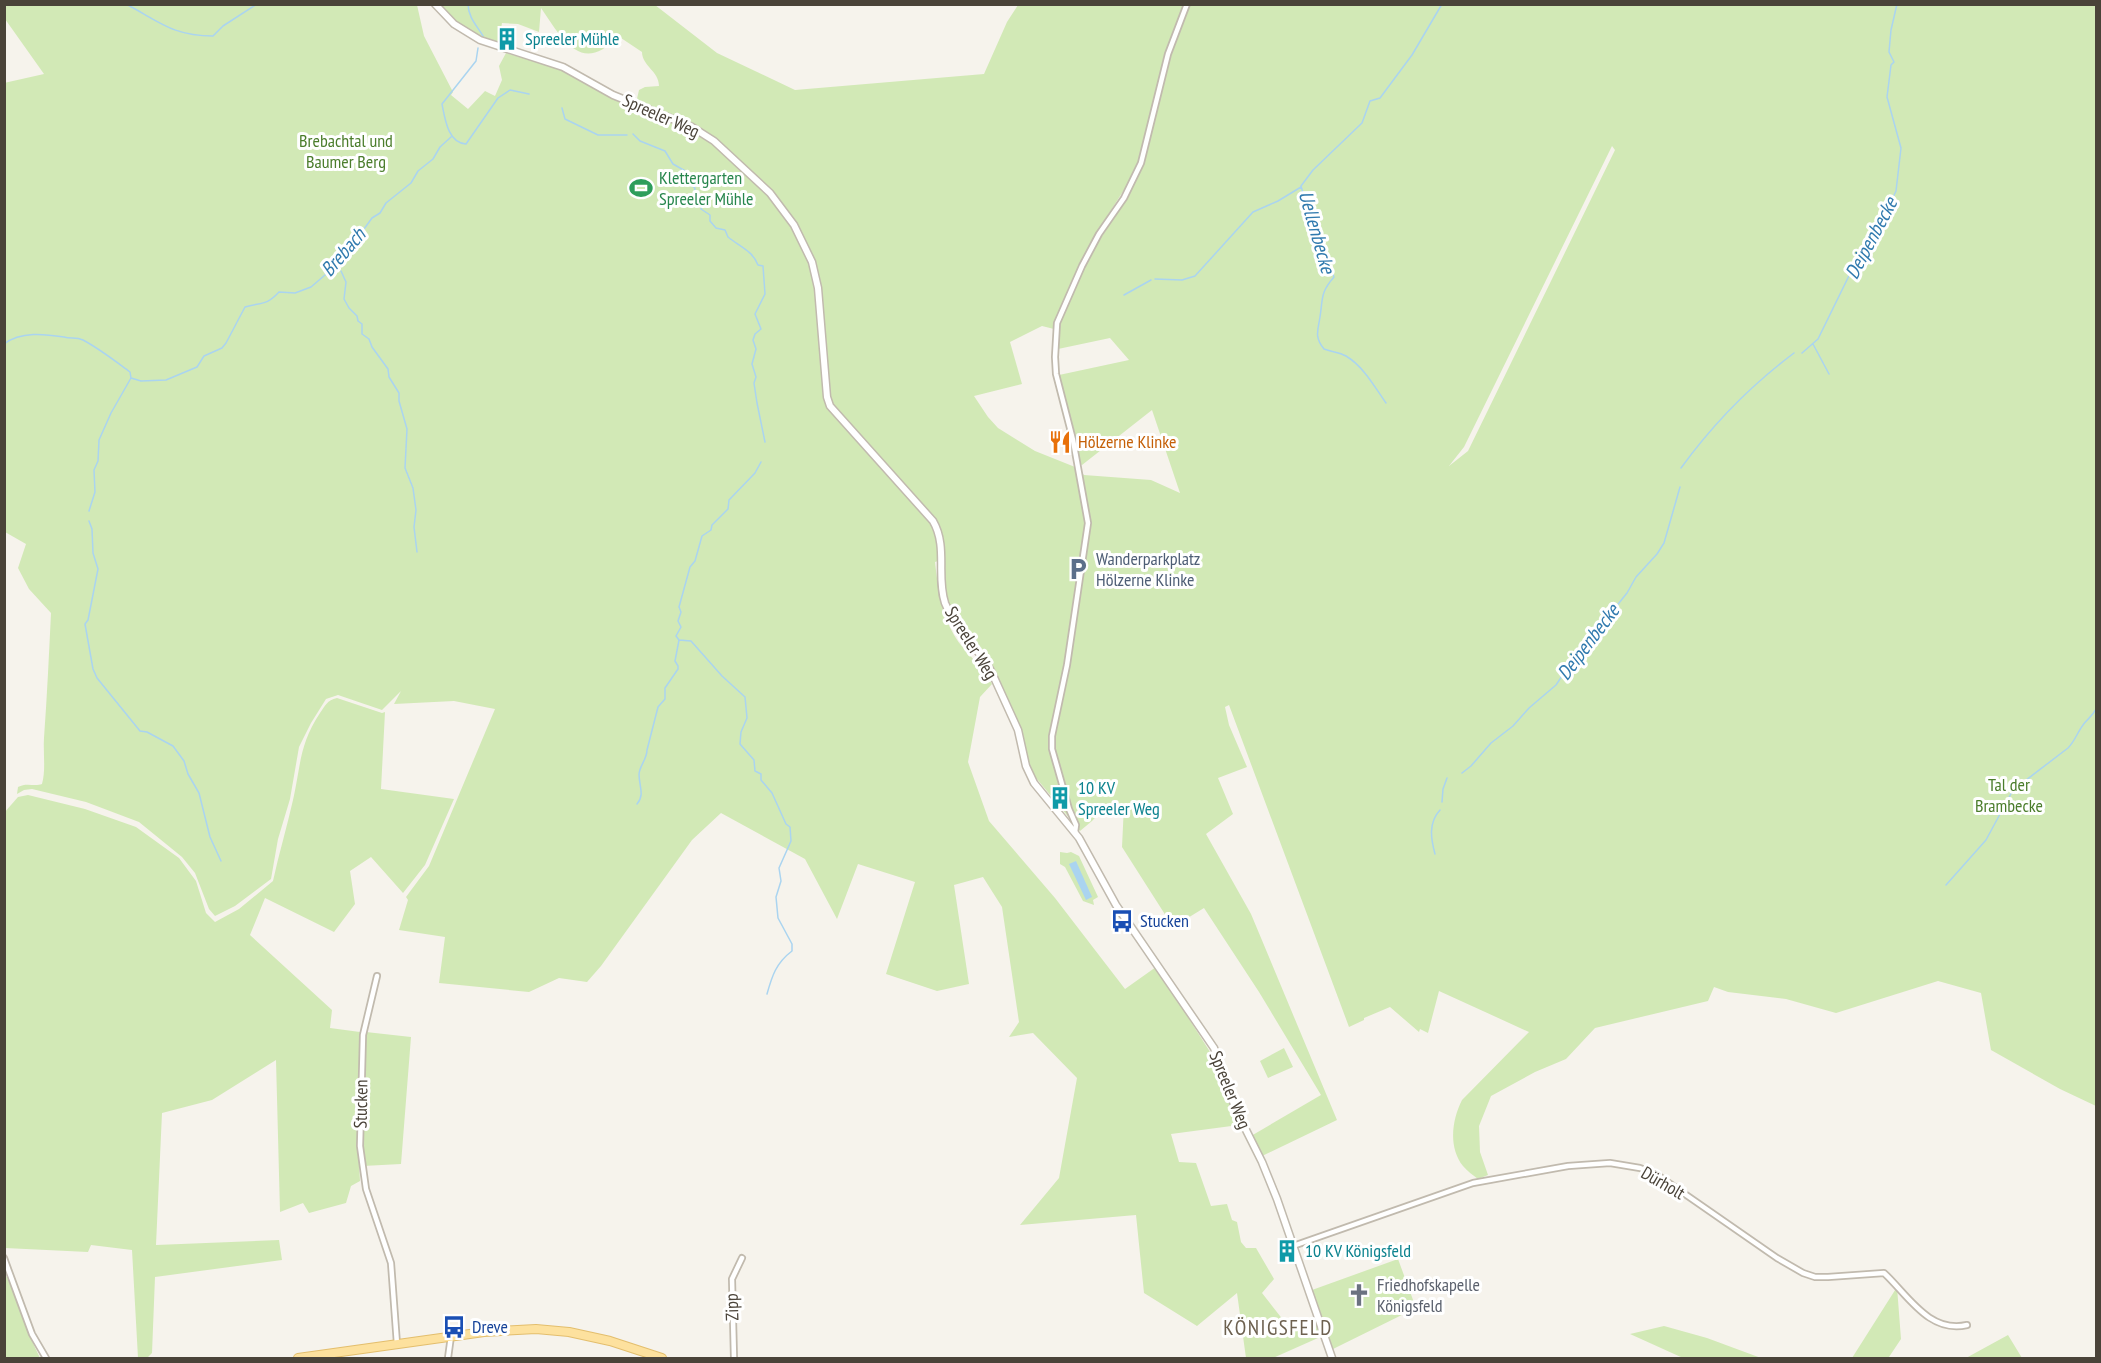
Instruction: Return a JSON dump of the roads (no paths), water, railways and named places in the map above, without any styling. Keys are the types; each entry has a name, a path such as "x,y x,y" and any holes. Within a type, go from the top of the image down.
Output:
{"main road":[{"path":"298,1359 512,1329 554,1331 610,1341 662,1359"}],"street":[{"name":"Spreeler Weg","path":"435,4 454,24 480,40 563,67 613,95 692,128 714,141 770,193 784,210 802,238 816,278 828,401 837,415 936,525 941,538 941,585 948,610 962,634 987,663 992,673 1018,730 1027,770 1034,783 1075,832 1116,905 1214,1048 1236,1110 1262,1162 1277,1199 1332,1359"},
{"path":"1075,832 1076,825 1069,809 1052,749 1052,736 1067,665 1088,523 1073,440 1056,374 1057,323 1082,266 1099,234 1124,198 1141,163 1168,54 1187,4"},
{"name":"Stucken","path":"377,976 363,1035 360,1146 366,1189 391,1263 397,1344"},
{"name":"Dürholt","path":"1293,1246 1492,1179 1592,1163 1625,1164 1668,1181 1777,1258 1803,1273 1827,1277 1884,1273 1928,1318 1952,1327 1967,1325"},
{"path":"4,1258 32,1334 46,1359"},
{"name":"Zipp","path":"734,1359 732,1278 742,1258"},
{"path":"448,1359 451,1336"}],"water":[{"path":"1076,861 1092,897 1086,900 1069,864"}],"waterway":[{"path":"126,4 177,31 213,36 223,26 257,4"},
{"path":"468,4 471,17 483,36"},
{"name":"Uellenbecke","path":"1386,403 1368,377 1352,360 1324,349 1319,341 1318,330 1323,296 1326,287 1334,277 1301,186 1313,170 1362,123 1370,101 1380,98 1412,55 1442,4"},
{"name":"Deipenbecke","path":"1802,353 1818,339 1866,241 1883,219 1896,191 1901,148 1887,97 1891,65 1894,62 1889,52 1897,4"},
{"name":"Brebach","path":"478,48 476,61 442,104 448,129 455,139 466,144 498,98 510,90 529,94"},
{"path":"562,108 565,119 598,135 627,135"},
{"path":"633,134 640,141 665,151 673,164 687,172 702,206 701,209 710,215 710,221 716,228 725,230 728,237 749,252 758,265 763,266 765,294 755,314 761,329 755,334 753,340 756,349 752,364 756,377 754,383 765,442"},
{"name":"Brebach","path":"4,344 25,335 80,339 130,372 131,378 141,381 166,380 197,367 204,356 222,348 245,307 267,302 279,292 295,293 311,287 339,263 351,243 356,240 372,218 380,213 386,203 411,183 418,171 433,159 440,147 451,137"},
{"path":"1155,279 1182,280 1195,276 1253,212 1301,187"},
{"path":"341,271 346,282 344,299 362,324 362,334 369,339 388,369 389,377 399,393 407,429 405,468 413,488 417,552"},
{"path":"1124,295 1151,280"},
{"path":"1813,344 1829,374"},
{"name":"Deipenbecke","path":"1681,468 1733,406 1794,353"},
{"path":"89,511 95,492 94,470 98,461 99,440 131,378"},
{"path":"761,462 755,473 729,500 728,509 712,525 711,530 702,536 695,561 690,567 679,607 681,612 678,621 681,627 676,636 679,640 691,641 722,676 745,697 747,718 741,732 740,744 754,760 755,771 761,774 761,780 772,793 786,824 790,827 791,841 779,868 781,881 776,897 778,918 792,944 792,951 775,970 767,994"},
{"name":"Deipenbecke","path":"1462,773 1491,743 1513,726 1529,708 1556,685 1627,593 1636,577 1657,554 1664,543 1680,487"},
{"path":"89,521 92,529 93,553 98,569 88,620 85,624 93,669 97,678 140,731 147,732 173,746 184,761 188,774 199,793 210,837 221,861"},
{"path":"637,804 641,794 639,774 646,756 658,707 665,699 665,688 678,669 675,661 679,640"},
{"path":"1946,885 1986,840 2013,790 2068,748 2096,709"},
{"path":"1442,802 1447,778"},
{"path":"1435,854 1432,826 1440,810"}],"place":[{"name":"Spreeler Mühle","path":"507,39"},
{"name":"Klettergarten Spreeler Mühle","path":"641,188"},
{"name":"Hölzerne Klinke","path":"1060,442"},
{"name":"Wanderparkplatz Hölzerne Klinke","path":"1078,569"},
{"name":"10 KV Spreeler Weg","path":"1060,798"},
{"name":"Stucken","path":"1122,921"},
{"name":"10 KV Königsfeld","path":"1287,1251"},
{"name":"Friedhofskapelle Königsfeld","path":"1359,1295"},
{"name":"Dreve","path":"454,1327"}],"district":[{"name":"KÖNIGSFELD","path":"1278,1328"}],"park label":[{"name":"Brebachtal und Baumer Berg","path":"346,151"},
{"name":"Tal der Brambecke","path":"2009,795"}]}
